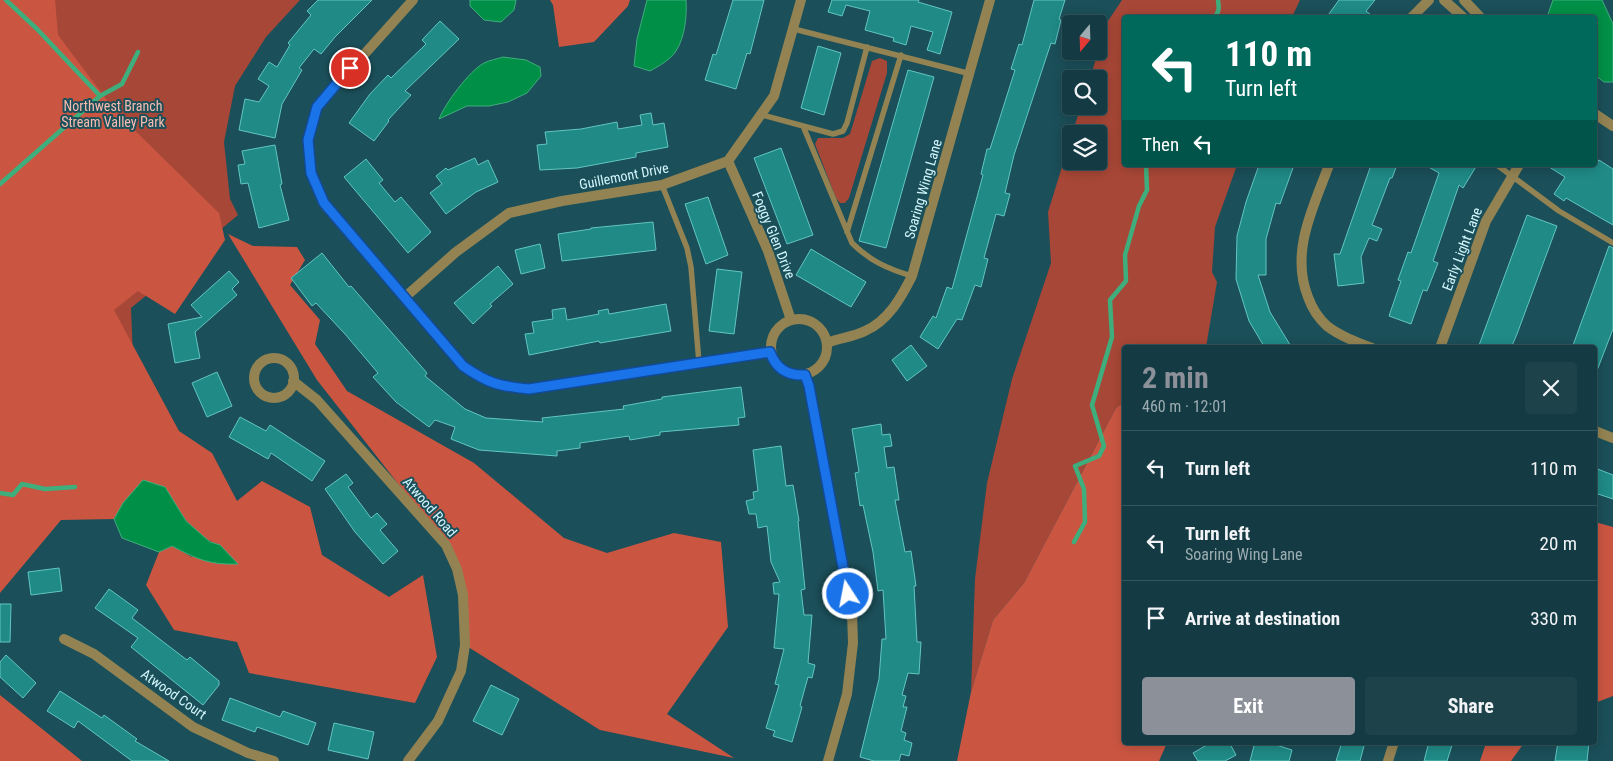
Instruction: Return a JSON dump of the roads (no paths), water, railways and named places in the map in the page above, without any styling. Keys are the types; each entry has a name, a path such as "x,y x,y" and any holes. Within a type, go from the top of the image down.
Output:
{"street":[{"path":"413,0 317,107 308,140 311,173 324,203 463,366 480,377 502,386 529,389 770,352"},
{"path":"728,161 774,96 801,0"},
{"name":"Soaring Wing Lane","path":"827,343 865,331 886,317 901,298 912,276 971,74 990,0"},
{"path":"1414,15 1429,0"},
{"path":"1444,0 1461,15"},
{"path":"1464,0 1478,15"},
{"path":"1597,115 1613,126"},
{"name":"Guillemont Drive","path":"404,298 456,252 509,213 562,201 662,185 728,161"},
{"name":"Foggy Glen Drive","path":"728,161 768,251 791,320"},
{"path":"1328,167 1302,241 1301,275 1313,308 1327,325 1347,338 1364,345"},
{"name":"Early Light Lane","path":"1441,345 1486,221 1518,167"},
{"path":"801,318 818,326 824,334 827,343 827,352 820,367 805,375 787,373 773,361 770,352 772,336 783,323 801,318"},
{"path":"805,375 809,386 852,613 853,643 847,694 828,761"},
{"name":"Atwood Road","path":"294,382 317,400 446,545 458,569 463,596 466,645 461,670 438,721 408,761"},
{"path":"1597,432 1613,436"},
{"name":"Atwood Court","path":"64,639 94,654 193,727 248,753 274,761"},
{"path":"1388,761 1393,745"}],"lane":[{"path":"794,28 971,74"},
{"path":"762,115 834,134 843,131 848,124 866,47"},
{"path":"847,232 901,55"},
{"path":"803,126 852,243 865,256 890,270 912,276"},
{"path":"1500,167 1559,210 1613,243"},
{"path":"662,185 687,248 691,267 699,364"}],"waterway":[{"path":"0,184 100,96 37,29 6,0"},
{"path":"1216,15 1219,7 1218,0"},
{"path":"100,96 122,84 138,52"},
{"path":"1074,542 1085,522 1084,489 1075,466 1099,456 1104,446 1092,405 1112,337 1110,300 1126,281 1125,255 1139,206 1147,190 1146,167"},
{"path":"0,493 13,495 22,484 45,489 75,487"}],"park label":[{"name":"Northwest Branch Stream Valley Park","path":"113,114"}]}
